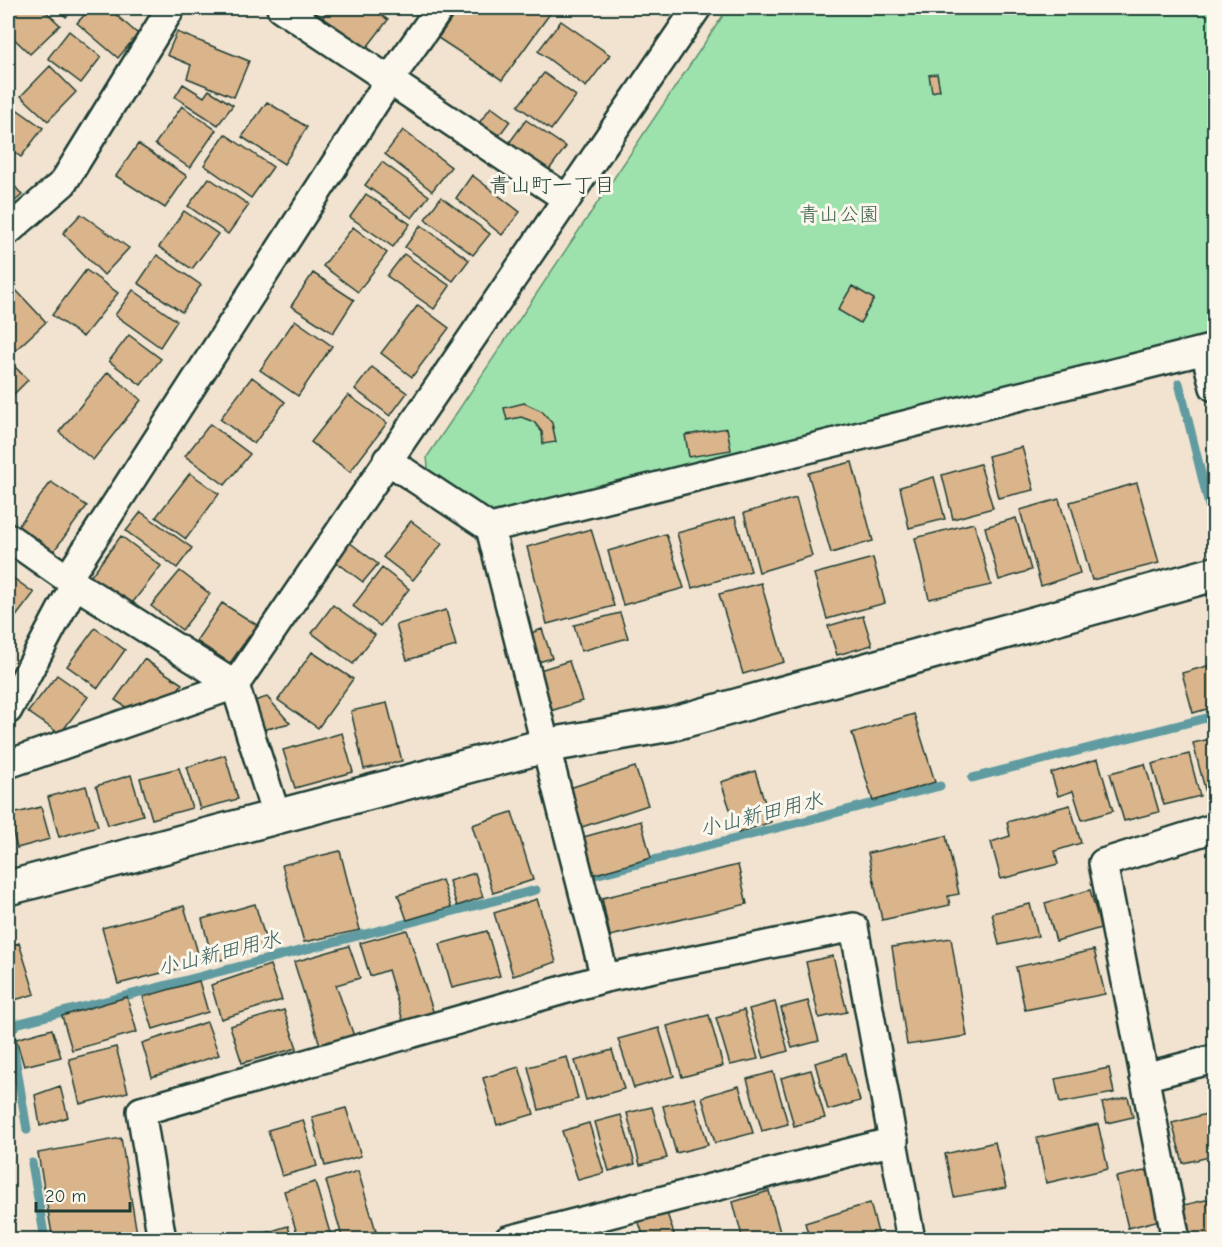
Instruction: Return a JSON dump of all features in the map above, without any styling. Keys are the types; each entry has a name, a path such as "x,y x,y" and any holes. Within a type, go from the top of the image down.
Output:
{"street":[{"path":"8,231 63,183 171,8"},
{"path":"281,8 567,199"},
{"path":"8,710 71,581 390,79 440,8"},
{"path":"8,759 11,763 236,685 387,460 697,8"},
{"path":"490,528 1210,350 1215,387"},
{"path":"387,460 490,528 605,978"},
{"path":"8,537 71,581 236,685 277,819"},
{"path":"8,888 277,819 544,746 671,723 1215,574"},
{"path":"1176,1239 1103,863 1215,828"},
{"path":"162,1239 141,1111 605,978 854,927 911,1239"},
{"path":"1144,1077 1215,1059"},
{"path":"508,1239 894,1141"}],"green space":[{"name":"青山公園","path":"728,8 1214,8 1214,335 873,417 490,520 429,477 427,457"}],"building":[{"path":"10,8 42,8 60,25 30,54 8,33 8,10"},
{"path":"57,8 76,8 66,17"},
{"path":"91,8 108,8 138,34 118,58 77,23"},
{"path":"330,8 371,8 388,20 361,55 317,24"},
{"path":"459,8 554,8 502,80 438,38"},
{"path":"561,21 610,55 586,87 538,51"},
{"path":"69,31 101,57 81,83 48,58"},
{"path":"177,32 249,61 234,97 187,78 191,65 167,55"},
{"path":"50,66 76,92 48,121 21,96"},
{"path":"544,73 576,96 551,130 518,106"},
{"path":"937,74 940,90 932,92 929,75"},
{"path":"183,84 204,97 209,90 233,105 218,125 175,97"},
{"path":"267,102 307,127 284,164 242,137"},
{"path":"8,103 43,128 21,157 8,148"},
{"path":"182,106 216,130 190,168 155,144"},
{"path":"491,107 510,121 495,141 476,127"},
{"path":"526,120 566,147 545,175 506,147"},
{"path":"403,130 451,167 432,191 385,154"},
{"path":"225,134 273,167 251,198 204,165"},
{"path":"138,144 187,176 165,208 116,176"},
{"path":"382,162 429,196 412,218 365,185"},
{"path":"472,175 520,212 502,235 456,198"},
{"path":"8,178 22,195 8,207"},
{"path":"209,178 249,205 228,234 188,206"},
{"path":"366,194 410,224 393,247 350,217"},
{"path":"441,197 490,234 473,255 425,219"},
{"path":"184,211 218,234 192,269 159,247"},
{"path":"81,214 129,248 104,275 63,233"},
{"path":"421,225 469,260 453,281 405,247"},
{"path":"353,227 387,253 358,292 323,266"},
{"path":"404,254 450,286 434,309 387,276"},
{"path":"157,255 201,285 182,312 138,283"},
{"path":"86,270 118,293 83,337 52,315"},
{"path":"313,273 354,300 333,333 291,306"},
{"path":"852,286 874,299 860,323 838,310"},
{"path":"15,289 46,322 8,357 8,297"},
{"path":"133,290 177,321 160,347 115,315"},
{"path":"418,305 449,328 412,377 381,353"},
{"path":"295,320 332,346 298,396 260,370"},
{"path":"129,335 161,359 141,385 109,361"},
{"path":"13,365 28,380 8,400 8,370"},
{"path":"372,367 407,393 390,416 355,389"},
{"path":"108,372 141,400 93,460 59,432"},
{"path":"252,377 285,402 254,444 220,419"},
{"path":"348,395 387,423 350,472 311,442"},
{"path":"524,403 542,411 552,423 556,442 543,444 542,432 534,422 521,417 507,420 504,408"},
{"path":"210,424 250,454 225,485 185,456"},
{"path":"727,428 731,450 689,457 685,435"},
{"path":"1022,447 1034,490 998,498 988,456"},
{"path":"852,462 873,541 831,553 808,473"},
{"path":"980,464 993,508 953,519 942,475"},
{"path":"190,473 219,494 186,539 156,517"},
{"path":"934,477 945,519 909,528 900,487"},
{"path":"51,482 87,506 48,559 13,533"},
{"path":"1137,483 1159,563 1092,580 1070,502"},
{"path":"796,498 812,556 759,572 744,513"},
{"path":"1059,499 1080,573 1041,586 1020,510"},
{"path":"141,512 192,548 177,568 126,531"},
{"path":"735,517 751,571 692,588 677,533"},
{"path":"1016,518 1031,570 999,580 985,527"},
{"path":"411,521 442,544 413,580 383,557"},
{"path":"974,523 991,585 929,599 915,538"},
{"path":"591,529 614,606 547,624 527,547"},
{"path":"666,534 684,588 623,605 608,551"},
{"path":"121,536 161,566 130,606 90,577"},
{"path":"349,542 378,564 363,582 335,561"},
{"path":"873,558 885,603 827,619 814,574"},
{"path":"382,568 409,589 380,626 353,606"},
{"path":"180,571 210,594 182,630 151,606"},
{"path":"9,575 34,593 8,627 8,578"},
{"path":"761,583 784,662 743,674 719,594"},
{"path":"222,603 257,625 230,663 196,641"},
{"path":"333,605 375,635 353,664 312,633"},
{"path":"446,610 456,646 407,660 396,625"},
{"path":"620,613 628,638 581,651 574,625"},
{"path":"863,616 872,645 837,655 828,626"},
{"path":"95,628 125,650 98,688 67,666"},
{"path":"542,629 552,658 525,666 517,638"},
{"path":"312,652 353,679 318,728 278,700"},
{"path":"144,659 182,684 165,707 151,698 138,715 115,700"},
{"path":"569,661 582,701 544,713 530,673"},
{"path":"1214,664 1214,707 1193,713 1182,673"},
{"path":"57,675 88,697 60,734 28,712"},
{"path":"267,697 290,723 251,733 242,705"},
{"path":"387,703 402,761 364,769 351,711"},
{"path":"914,714 935,782 873,801 852,733"},
{"path":"342,733 353,772 295,788 283,750"},
{"path":"1214,738 1214,799 1208,801 1193,743"},
{"path":"1189,754 1200,796 1164,805 1152,764"},
{"path":"225,755 238,799 200,809 187,767"},
{"path":"1098,759 1113,811 1082,820 1073,791 1058,796 1051,773"},
{"path":"1145,764 1159,812 1124,821 1110,773"},
{"path":"635,767 648,805 570,831 557,792"},
{"path":"179,768 192,808 152,819 140,778"},
{"path":"755,771 771,822 738,833 721,782"},
{"path":"131,775 143,815 108,825 96,786"},
{"path":"86,786 98,826 59,837 48,797"},
{"path":"1070,805 1081,843 1055,851 1058,864 1001,879 991,842 1010,836 1007,822"},
{"path":"41,807 50,839 17,848 8,815"},
{"path":"512,812 533,880 493,893 472,825"},
{"path":"641,821 651,858 592,875 580,838"},
{"path":"946,836 959,894 948,896 950,905 882,920 868,853"},
{"path":"340,851 360,930 304,942 282,865"},
{"path":"738,865 747,904 610,936 602,898"},
{"path":"475,873 483,897 457,906 449,881"},
{"path":"442,880 451,907 407,920 398,895"},
{"path":"1090,890 1101,928 1056,941 1045,903"},
{"path":"537,899 556,962 513,976 494,913"},
{"path":"255,904 268,947 213,962 202,919"},
{"path":"1030,904 1038,936 999,945 992,913"},
{"path":"184,906 201,963 118,984 102,928"},
{"path":"407,930 434,1014 404,1024 388,970 370,976 360,943"},
{"path":"487,931 500,976 452,988 440,944"},
{"path":"951,938 967,1036 907,1045 892,947"},
{"path":"19,943 35,994 8,1002 8,947"},
{"path":"349,946 360,978 336,985 355,1039 321,1048 294,962"},
{"path":"1094,950 1105,994 1025,1010 1016,967"},
{"path":"833,956 847,1012 819,1018 806,962"},
{"path":"270,965 282,1000 221,1019 211,985"},
{"path":"199,981 208,1012 153,1029 143,997"},
{"path":"127,997 137,1032 72,1050 62,1016"},
{"path":"808,1001 819,1041 792,1048 781,1008"},
{"path":"775,1002 788,1051 764,1058 749,1009"},
{"path":"284,1010 297,1048 242,1063 230,1026"},
{"path":"744,1010 758,1059 730,1065 716,1018"},
{"path":"709,1015 723,1066 682,1077 667,1026"},
{"path":"207,1022 219,1055 152,1077 142,1043"},
{"path":"659,1028 674,1076 634,1088 618,1039"},
{"path":"52,1029 61,1057 24,1066 16,1039"},
{"path":"116,1047 128,1092 80,1104 69,1059"},
{"path":"612,1050 624,1089 586,1100 575,1061"},
{"path":"846,1054 860,1101 828,1110 815,1063"},
{"path":"567,1057 578,1099 539,1110 528,1067"},
{"path":"519,1067 534,1114 497,1125 483,1078"},
{"path":"1109,1068 1114,1093 1060,1103 1055,1079"},
{"path":"811,1070 825,1118 794,1126 781,1078"},
{"path":"773,1072 788,1124 762,1131 747,1079"},
{"path":"60,1086 68,1117 40,1126 35,1095"},
{"path":"739,1086 753,1133 715,1143 702,1097"},
{"path":"1128,1097 1133,1117 1107,1123 1102,1103"},
{"path":"695,1098 708,1145 676,1153 663,1106"},
{"path":"652,1107 667,1158 640,1165 627,1113"},
{"path":"346,1108 361,1156 325,1166 312,1117"},
{"path":"1214,1112 1214,1156 1183,1163 1172,1123"},
{"path":"621,1115 635,1164 609,1171 595,1122"},
{"path":"303,1120 317,1166 282,1176 268,1130"},
{"path":"589,1123 604,1173 578,1180 562,1131"},
{"path":"1098,1124 1108,1169 1046,1183 1037,1138"},
{"path":"121,1138 138,1240 53,1240 38,1153"},
{"path":"995,1142 1006,1188 954,1197 945,1154"},
{"path":"1149,1170 1160,1220 1128,1228 1116,1177"},
{"path":"358,1171 376,1231 343,1240 326,1181"},
{"path":"315,1182 332,1240 299,1240 284,1191"},
{"path":"769,1191 782,1240 743,1240 733,1202"},
{"path":"1214,1198 1214,1240 1189,1240 1180,1206"},
{"path":"870,1203 880,1240 810,1240 805,1223"},
{"path":"666,1210 675,1237 645,1240 638,1220"},
{"path":"288,1226 292,1240 242,1240"}],"waterway":[{"name":"小山新田用水","path":"1179,383 1214,526"},
{"name":"小山新田用水","path":"972,778 1214,716"},
{"name":"小山新田用水","path":"591,876 940,786"},
{"name":"小山新田用水","path":"27,1130 11,1032 16,1024 536,890"},
{"name":"小山新田用水","path":"32,1163 45,1240"}],"district":[{"name":"青山町一丁目","path":"552,185"}]}
